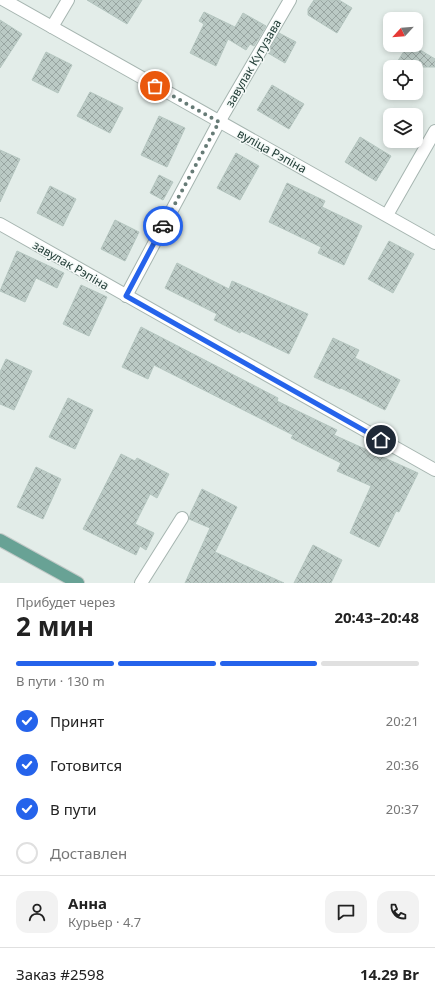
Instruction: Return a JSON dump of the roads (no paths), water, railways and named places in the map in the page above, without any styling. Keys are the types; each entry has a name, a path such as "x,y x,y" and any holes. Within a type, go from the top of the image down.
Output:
{"main road":[{"path":"0,540 78,583"}],"street":[{"name":"вуліца Рэпіна","path":"4,0 435,243"},
{"path":"52,28 68,0"},
{"name":"завулак Кутузава","path":"126,296 219,122 290,0"},
{"path":"387,215 435,131"},
{"name":"завулак Рэпіна","path":"0,224 435,470"},
{"path":"141,583 182,518"}]}
